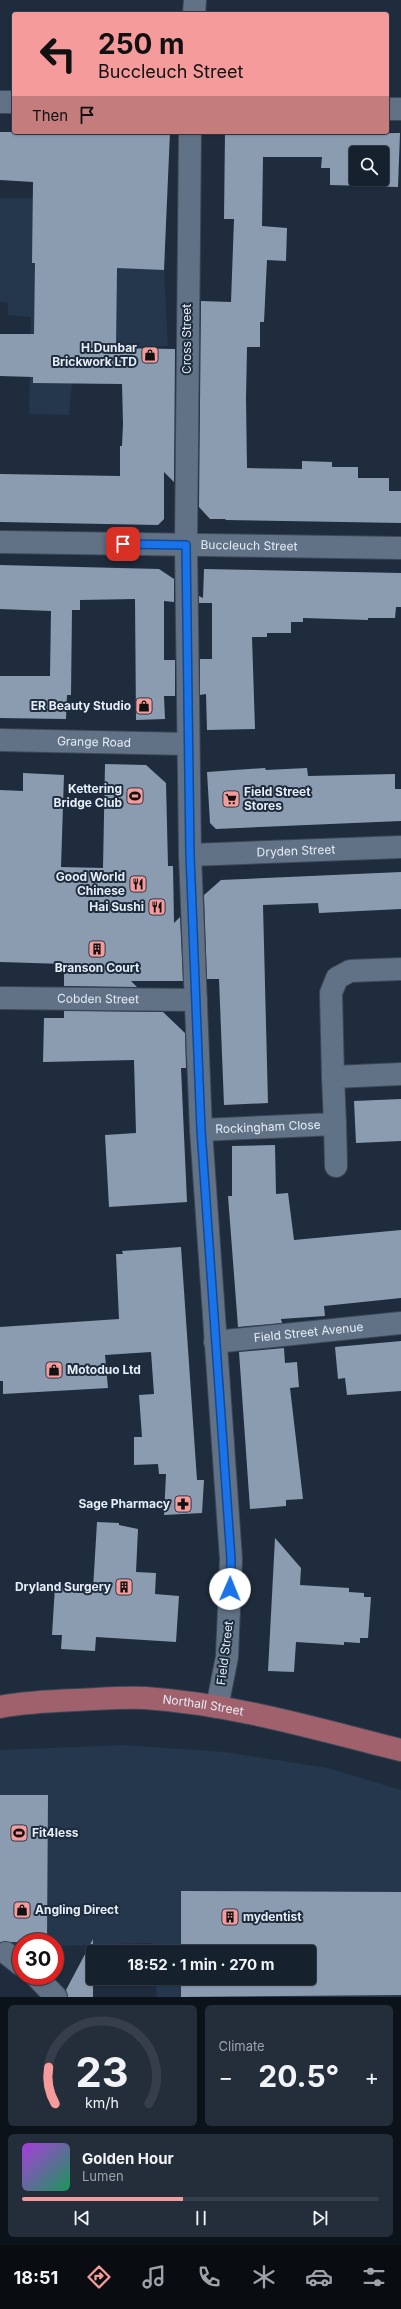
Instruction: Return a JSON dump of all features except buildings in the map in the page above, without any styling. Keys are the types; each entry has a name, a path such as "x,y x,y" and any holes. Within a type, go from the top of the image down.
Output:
{"main road":[{"name":"Northall Street","path":"0,1706 40,1701 121,1698 217,1707 296,1723 401,1750"}],"street":[{"path":"194,12 195,0"},
{"path":"0,102 12,102"},
{"path":"389,109 401,109"},
{"name":"Cross Street","path":"186,545 190,134"},
{"name":"Buccleuch Street","path":"0,542 401,548"},
{"name":"Field Street","path":"186,545 190,855 201,1130 231,1559 227,1657 217,1707"},
{"name":"Grange Road","path":"0,740 188,744"},
{"name":"Dryden Street","path":"190,855 401,847"},
{"name":"Rockingham Close","path":"336,1166 331,993 337,978 350,972 401,969"},
{"name":"Cobden Street","path":"0,998 196,1000"},
{"path":"333,1077 401,1074"},
{"name":"Rockingham Close","path":"201,1130 335,1124"},
{"name":"Field Street Avenue","path":"215,1342 401,1323"},
{"path":"45,1985 56,1997"}],"shaded area":[{"path":"0,198 115,199 114,220 166,222 164,270 168,346 117,347 116,384 72,383 69,415 29,414 31,317 8,315 8,303 0,302"},
{"path":"123,1745 225,1752 328,1768 401,1790 401,1997 157,1997 156,1985 316,1985 316,1945 152,1945 152,1943 64,1946 64,1933 12,1933 12,1948 0,1949 0,1750"}],"place":[{"name":"H.Dunbar Brickwork LTD","path":"150,355"},
{"name":"ER Beauty Studio","path":"144,706"},
{"name":"Kettering Bridge Club","path":"135,796"},
{"name":"Field Street Stores","path":"231,799"},
{"name":"Good World Chinese","path":"138,884"},
{"name":"Hai Sushi","path":"157,907"},
{"name":"Branson Court","path":"97,949"},
{"name":"Motoduo Ltd","path":"54,1370"},
{"name":"Sage Pharmacy","path":"183,1504"},
{"name":"Dryland Surgery","path":"124,1587"},
{"name":"Fit4less","path":"19,1833"},
{"name":"Angling Direct","path":"22,1910"},
{"name":"mydentist","path":"230,1917"}],"route":[{"path":"123,544 186,545 190,855 199,1087 215,1342 231,1559 230,1589"}]}
